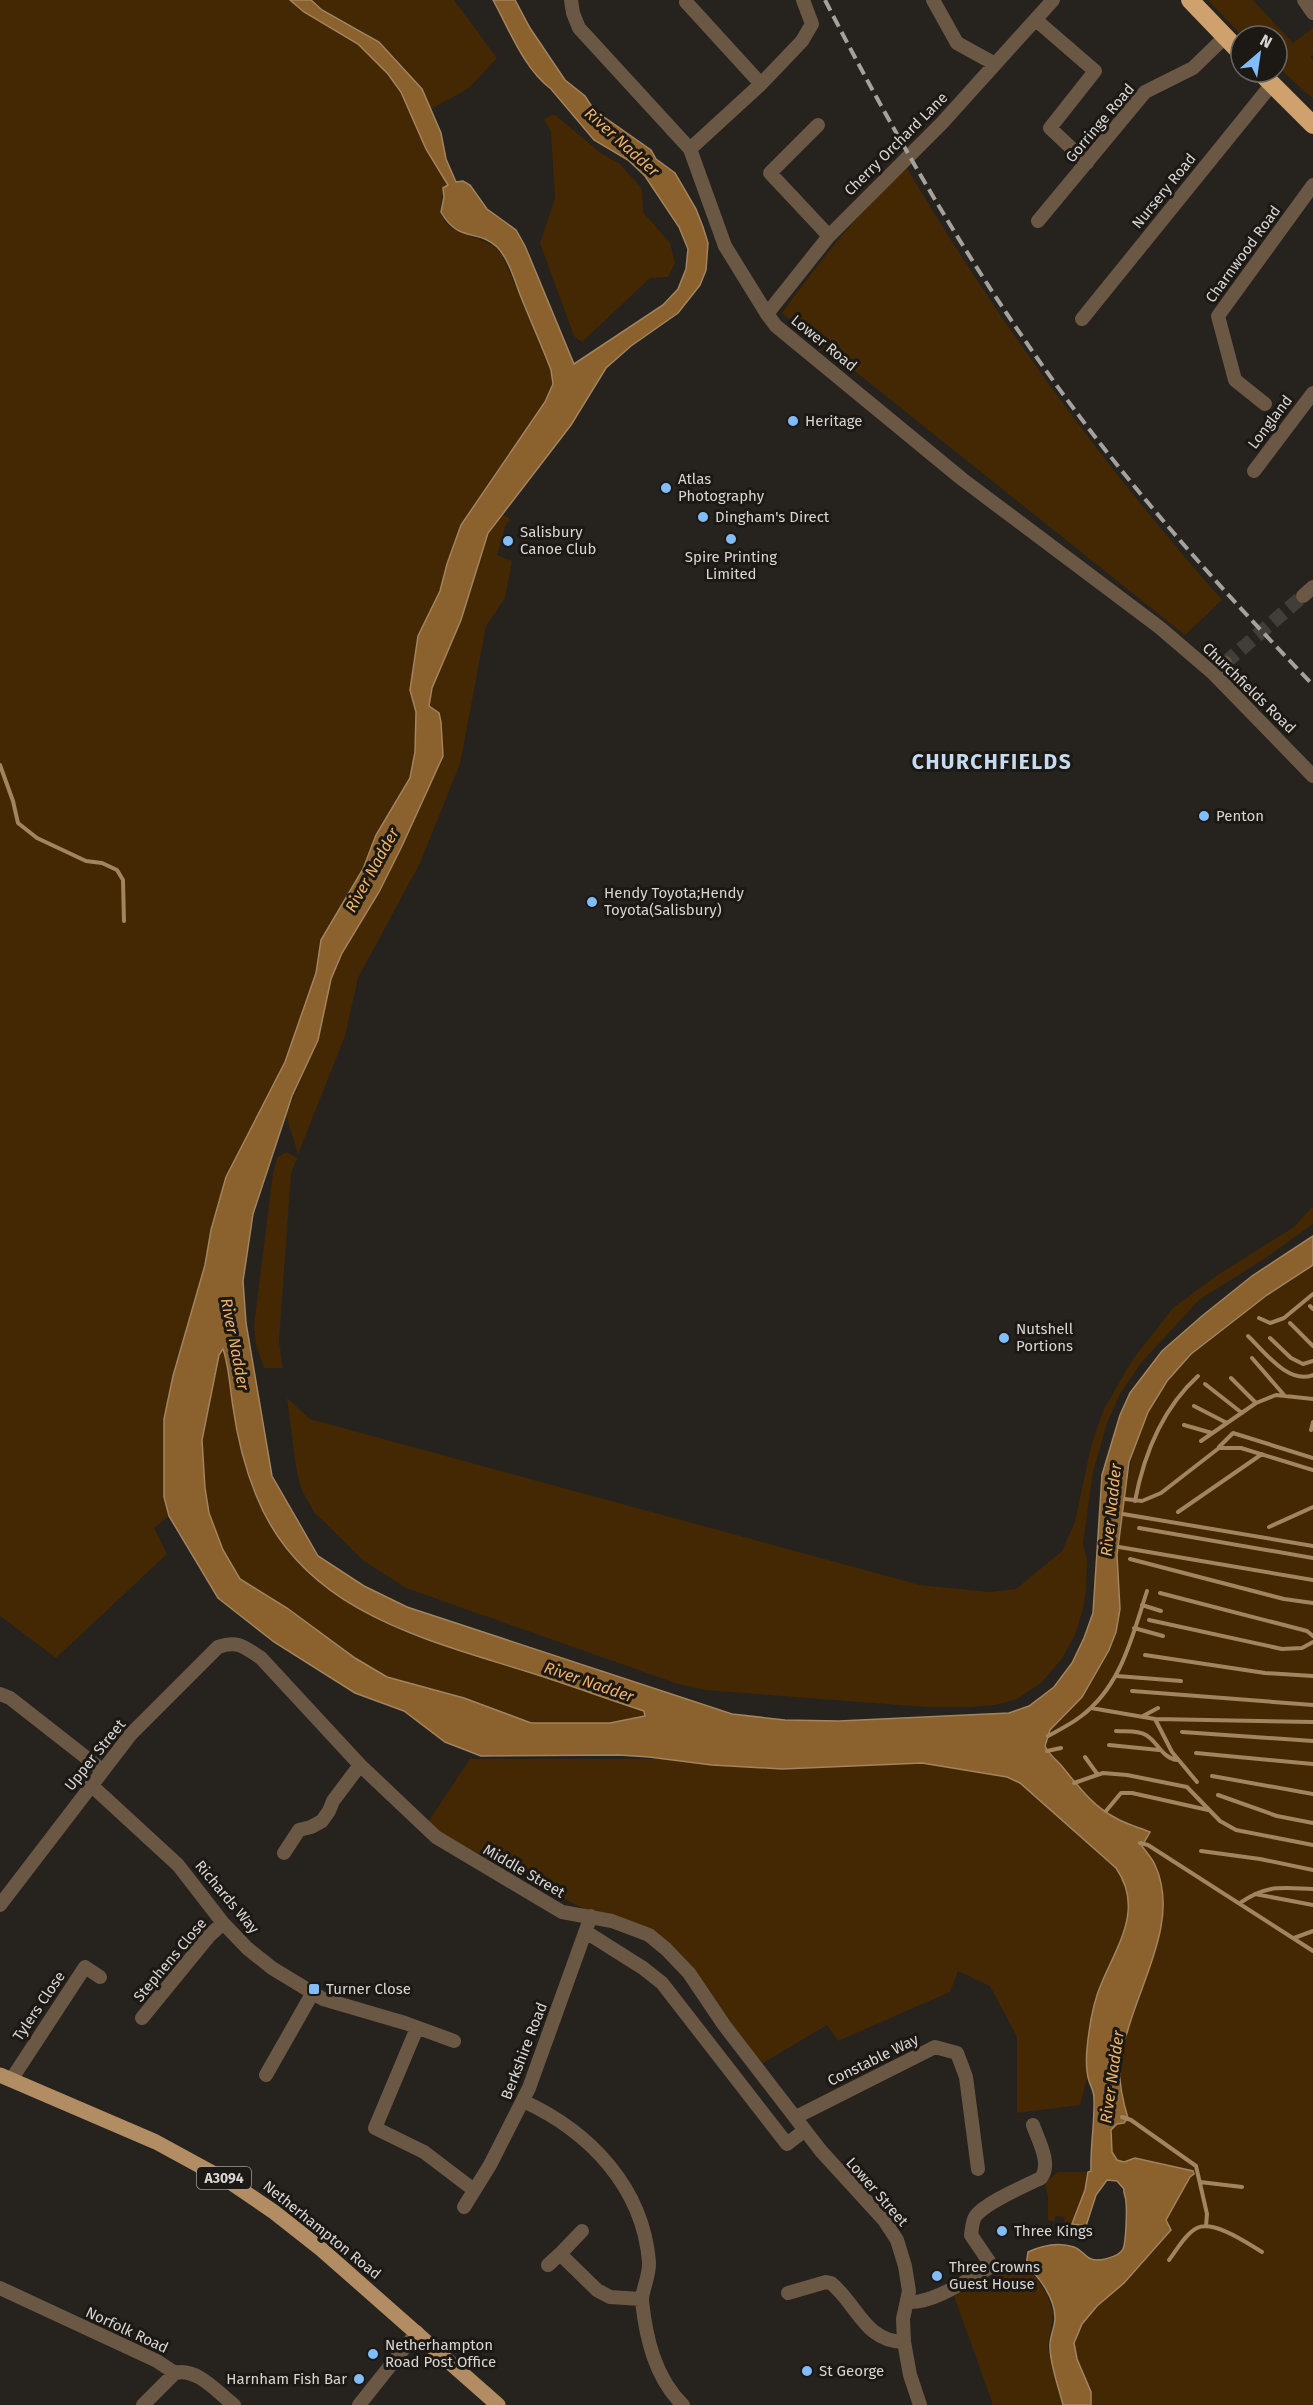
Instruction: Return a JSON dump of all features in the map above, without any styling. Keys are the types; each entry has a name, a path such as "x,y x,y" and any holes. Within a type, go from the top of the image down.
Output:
{"highway":[{"path":"1190,0 1229,41"},
{"path":"1272,84 1313,125"}],"main road":[{"name":"Netherhampton Road","path":"5,2078 156,2142 233,2184 274,2211 417,2332 498,2405"}],"street":[{"name":"Lower Road","path":"571,0 579,28 690,149 725,246 776,326 962,478 1159,627"},
{"path":"690,149 761,84 808,33 812,24 803,0"},
{"path":"933,0 957,43 994,64"},
{"path":"1304,0 1313,13"},
{"path":"686,2 761,84"},
{"name":"Cherry Orchard Lane","path":"767,314 829,236 942,123 1036,20 1046,2"},
{"path":"1036,20 1095,71 1050,128 1087,163"},
{"name":"Gorringe Road","path":"1038,221 1145,92 1193,68 1225,37"},
{"name":"Nursery Road","path":"1082,319 1261,84"},
{"path":"818,125 770,173 829,236"},
{"name":"Charnwood Road","path":"1265,404 1234,380 1218,316 1313,185"},
{"name":"Longland","path":"1254,471 1313,393"},
{"name":"Churchfields Road","path":"1159,627 1214,674 1313,776"},
{"path":"1214,674 1225,663"},
{"name":"Middle Street","path":"231,1642 243,1645 261,1658 360,1765 436,1838 562,1912 591,1916 640,1931 666,1949 698,1985 724,2025 796,2116"},
{"name":"Upper Street","path":"0,1905 131,1734 218,1647 231,1642"},
{"path":"0,1694 10,1698 102,1770"},
{"path":"284,1852 299,1830 322,1821 333,1801 360,1765"},
{"name":"Richards Way","path":"91,1785 178,1865 222,1923 260,1958 312,1994 454,2041"},
{"name":"Berkshire Road","path":"464,2207 490,2165 523,2101 591,1916"},
{"name":"Stephens Close","path":"142,2018 222,1923"},
{"path":"586,1932 644,1968 662,1983 787,2144 805,2130"},
{"name":"Tylers Close","path":"5,2078 85,1967 100,1977"},
{"path":"266,2075 312,1994"},
{"path":"417,2028 372,2133 424,2152 474,2190"},
{"name":"Constable Way","path":"796,2116 935,2047 957,2053 966,2076 978,2169"},
{"path":"523,2101 568,2126 610,2166 625,2186 636,2207 646,2241 649,2264 646,2286 641,2299 647,2340 663,2378 683,2405"},
{"name":"Lower Street","path":"796,2116 827,2159 893,2232 905,2266 908,2302 903,2319 904,2342 910,2375 920,2405"},
{"path":"908,2302 918,2303 992,2266 971,2235 972,2224 975,2216 987,2207 1041,2178 1045,2173 1045,2161 1033,2125"},
{"path":"548,2265 582,2231"},
{"path":"560,2254 597,2290 610,2297 641,2299"},
{"path":"788,2294 826,2282 831,2283 879,2337 892,2342 904,2342"},
{"name":"Norfolk Road","path":"0,2288 157,2361 176,2373 193,2374 234,2405"},
{"path":"359,2405 417,2332"},
{"path":"143,2405 176,2373"}],"shaded area":[{"path":"0,0 290,0 304,12 358,44 388,74 401,92 426,149 448,186 443,188 441,206 445,221 460,232 488,243 502,255 552,370 553,384 545,402 461,525 440,591 418,636 410,690 416,712 415,752 410,778 376,835 363,869 321,940 316,973 285,1062 226,1177 211,1230 205,1265 173,1376 164,1419 164,1497 169,1516 154,1528 167,1554 56,1658 0,1616"},
{"path":"311,0 454,0 497,58 469,88 431,109 415,82 387,50 371,37 327,12"},
{"path":"1208,0 1253,0 1275,24 1231,24"},
{"path":"1313,28 1313,54 1310,57 1313,60 1313,99 1289,77 1289,39 1293,43"},
{"path":"554,114 602,154 620,164 642,189 643,212 670,243 675,263 668,277 650,278 582,342 574,336 540,243 555,198 551,132 544,119"},
{"path":"907,168 978,282 1054,392 1136,498 1222,600 1185,635 782,313 841,237 889,184"},
{"path":"503,514 511,520 506,524 497,555 512,561 505,598 486,626 460,764 420,863 358,978 345,1036 298,1154 286,1115 318,1040 331,979 342,953 379,892 443,756 429,706 432,688 461,620 488,533"},
{"path":"286,1152 297,1158 291,1173 279,1341 283,1368 264,1368 256,1345 254,1326 273,1173 277,1158"},
{"path":"1313,1206 1313,1224 1264,1259 1199,1300 1141,1363 1120,1394 1107,1423 1093,1472 1083,1543 1087,1561 1086,1590 1075,1635 1061,1660 1041,1683 1017,1699 995,1705 926,1707 705,1690 678,1684 406,1588 364,1561 314,1512 301,1489 287,1398 310,1419 920,1585 990,1592 1016,1589 1062,1551 1075,1522 1091,1446 1104,1409 1133,1359 1173,1308 1216,1276 1294,1227"},
{"path":"1313,1265 1313,2405 1091,2405 1091,2392 1077,2359 1074,2343 1082,2324 1097,2306 1124,2283 1156,2248 1166,2220 1190,2177 1194,2174 1192,2171 1135,2158 1124,2162 1117,2160 1112,2152 1111,2130 1128,2118 1122,2101 1120,2058 1143,1980 1155,1863 1141,1846 1149,1832 1118,1819 1098,1806 1045,1746 1053,1729 1083,1693 1108,1651 1116,1632 1119,1612 1117,1554 1130,1467 1140,1432 1156,1398 1180,1365 1196,1349 1235,1318"},
{"path":"224,1349 240,1442 258,1501 263,1513 281,1539 306,1568 334,1592 365,1612 398,1628 433,1642 645,1711 646,1716 610,1723 531,1723 464,1698 387,1677 355,1658 287,1608 240,1579 223,1550 209,1513 205,1488 202,1440 219,1354"},
{"path":"470,1759 1009,1759 1116,1855 1136,1894 1080,2105 1017,2113 1017,2037 990,1986 958,1971 950,1992 838,2041 827,2025 763,2063 740,2039 675,1957 447,1837 428,1822"},
{"path":"1058,2172 1088,2172 1085,2190 1072,2224 1064,2222 1065,2217 1056,2216 1054,2221 1048,2220 1048,2197 1045,2182"},
{"path":"1006,2269 1033,2274 1047,2294 1053,2313 1048,2348 1062,2405 993,2405 954,2296"}],"water":[{"name":"River Nadder","path":"290,0 311,0 322,10 379,42 422,89 441,133 446,159 456,182 463,181 470,185 487,209 516,230 525,246 574,364 663,305 678,289 686,269 688,249 679,227 645,176 628,160 594,140 533,71 493,0 515,0 530,28 565,80 585,96 594,110 651,150 656,159 675,173 696,209 708,243 706,270 700,285 678,313 631,346 606,368 571,425 488,533 461,620 432,688 429,706 439,713 443,756 379,892 342,953 331,979 318,1040 292,1096 253,1214 243,1281 246,1323 272,1476 318,1556 364,1586 407,1607 732,1714 785,1720 839,1721 1009,1713 1029,1706 1054,1687 1072,1663 1084,1638 1093,1613 1102,1475 1120,1415 1130,1393 1162,1351 1202,1316 1252,1276 1313,1236 1313,1265 1267,1295 1191,1354 1167,1381 1148,1412 1129,1462 1117,1555 1120,1609 1116,1632 1109,1650 1082,1697 1050,1730 1045,1746 1098,1806 1127,1824 1150,1832 1142,1846 1154,1862 1162,1886 1161,1928 1121,2052 1120,2082 1128,2118 1111,2130 1112,2152 1117,2160 1124,2162 1135,2158 1193,2171 1194,2174 1190,2177 1166,2220 1171,2230 1124,2283 1097,2306 1082,2324 1074,2343 1077,2359 1091,2392 1091,2405 1063,2405 1050,2352 1055,2318 1052,2303 1041,2282 1026,2266 1028,2252 1045,2246 1068,2245 1089,2258 1097,2260 1121,2252 1124,2246 1126,2200 1124,2189 1117,2181 1107,2180 1096,2195 1086,2226 1072,2224 1085,2190 1088,2172 1091,2171 1094,2098 1086,2061 1090,2023 1099,1990 1126,1926 1128,1912 1128,1897 1116,1868 1020,1783 1007,1777 922,1763 782,1769 712,1765 619,1755 481,1756 445,1742 404,1711 355,1693 274,1642 218,1598 169,1516 164,1497 164,1419 173,1376 205,1265 211,1230 226,1177 285,1062 316,973 321,940 363,869 376,835 410,778 415,752 416,712 410,690 418,636 440,591 461,525 545,402 553,384 548,361 505,258 490,242 454,228 441,212 443,188 448,185 426,149 401,92 388,74 358,44 304,12","holes":["223,1349 237,1429 252,1485 277,1536 305,1569 338,1596 375,1617 415,1635 644,1711 645,1716 610,1723 531,1723 464,1698 387,1677 355,1658 287,1608 240,1579 223,1550 209,1513 205,1488 202,1440 219,1355"]}],"waterway":[{"path":"0,765 18,823 37,838 86,861 102,863 117,870 123,880 124,921"},
{"path":"1259,1318 1270,1323 1284,1318 1313,1294"},
{"path":"1310,1306 1313,1309"},
{"path":"1290,1323 1313,1346"},
{"path":"1248,1336 1269,1358 1286,1371 1304,1377 1313,1375"},
{"path":"1270,1338 1291,1358 1303,1364 1313,1361"},
{"path":"1252,1358 1284,1395"},
{"path":"1135,1501 1150,1449 1165,1417 1198,1376"},
{"path":"1231,1378 1256,1403"},
{"path":"1205,1384 1242,1413"},
{"path":"1201,1441 1256,1403 1276,1395 1313,1399"},
{"path":"1194,1406 1227,1423"},
{"path":"1311,1430 1313,1422"},
{"path":"1184,1425 1212,1433"},
{"path":"1219,1447 1233,1433 1313,1458"},
{"name":"River Nadder","path":"1125,1499 1142,1501 1161,1493 1219,1448 1241,1448 1313,1470"},
{"path":"1178,1512 1262,1454"},
{"path":"1269,1527 1313,1507"},
{"name":"River Nadder","path":"1123,1514 1313,1546"},
{"path":"1139,1528 1313,1558"},
{"name":"River Nadder","path":"1119,1547 1313,1580"},
{"path":"1130,1559 1284,1599 1313,1603"},
{"path":"1048,1736 1080,1717 1106,1691 1130,1643 1147,1591"},
{"path":"1160,1593 1307,1631 1313,1636"},
{"path":"1142,1605 1161,1611"},
{"path":"1149,1620 1282,1649 1302,1648 1313,1642"},
{"path":"1134,1628 1163,1636"},
{"path":"1145,1655 1265,1673 1313,1676"},
{"path":"1117,1676 1181,1681"},
{"path":"1132,1691 1313,1705"},
{"path":"1091,1708 1155,1719 1172,1752 1197,1782"},
{"path":"1143,1716 1158,1708"},
{"path":"1155,1719 1313,1722"},
{"path":"1116,1731 1143,1733 1164,1753 1177,1760"},
{"path":"1182,1732 1313,1741"},
{"path":"1109,1745 1159,1750"},
{"path":"1047,1751 1061,1748"},
{"path":"1196,1753 1313,1764"},
{"path":"1085,1757 1098,1775"},
{"path":"1074,1783 1103,1773 1127,1775 1187,1787 1220,1821 1236,1830 1313,1845"},
{"path":"1212,1776 1313,1794"},
{"path":"1106,1811 1121,1793 1132,1793 1208,1810"},
{"path":"1218,1795 1277,1816 1313,1823"},
{"path":"1140,1843 1148,1845 1313,1951"},
{"path":"1201,1851 1260,1859 1313,1870"},
{"path":"1240,1903 1267,1890 1313,1889"},
{"path":"1255,1894 1313,1905"},
{"path":"1294,1938 1313,1931"},
{"name":"River Nadder","path":"1122,2117 1131,2120 1196,2166 1207,2214 1206,2226"},
{"path":"1200,2182 1242,2187"},
{"path":"1169,2260 1189,2234 1204,2226 1239,2238 1262,2252"}],"tunnel":[{"path":"1225,663 1303,596"}],"railway":[{"path":"825,0 946,218 1049,375 1167,526 1224,591 1313,685"}],"place":[{"name":"Heritage","path":"793,421"},
{"name":"Atlas Photography","path":"666,488"},
{"name":"Dingham's Direct","path":"703,517"},
{"name":"Spire Printing Limited","path":"731,539"},
{"name":"Salisbury Canoe Club","path":"508,541"},
{"name":"Penton","path":"1204,816"},
{"name":"Hendy Toyota;Hendy Toyota(Salisbury)","path":"592,902"},
{"name":"Nutshell Portions","path":"1004,1338"},
{"name":"Turner Close","path":"314,1989"},
{"name":"Three Kings","path":"1002,2231"},
{"name":"Three Crowns Guest House","path":"937,2276"},
{"name":"Netherhampton Road Post Office","path":"373,2354"},
{"name":"St George","path":"807,2371"},
{"name":"Harnham Fish Bar","path":"359,2379"}],"district":[{"name":"CHURCHFIELDS","path":"992,762"}]}
